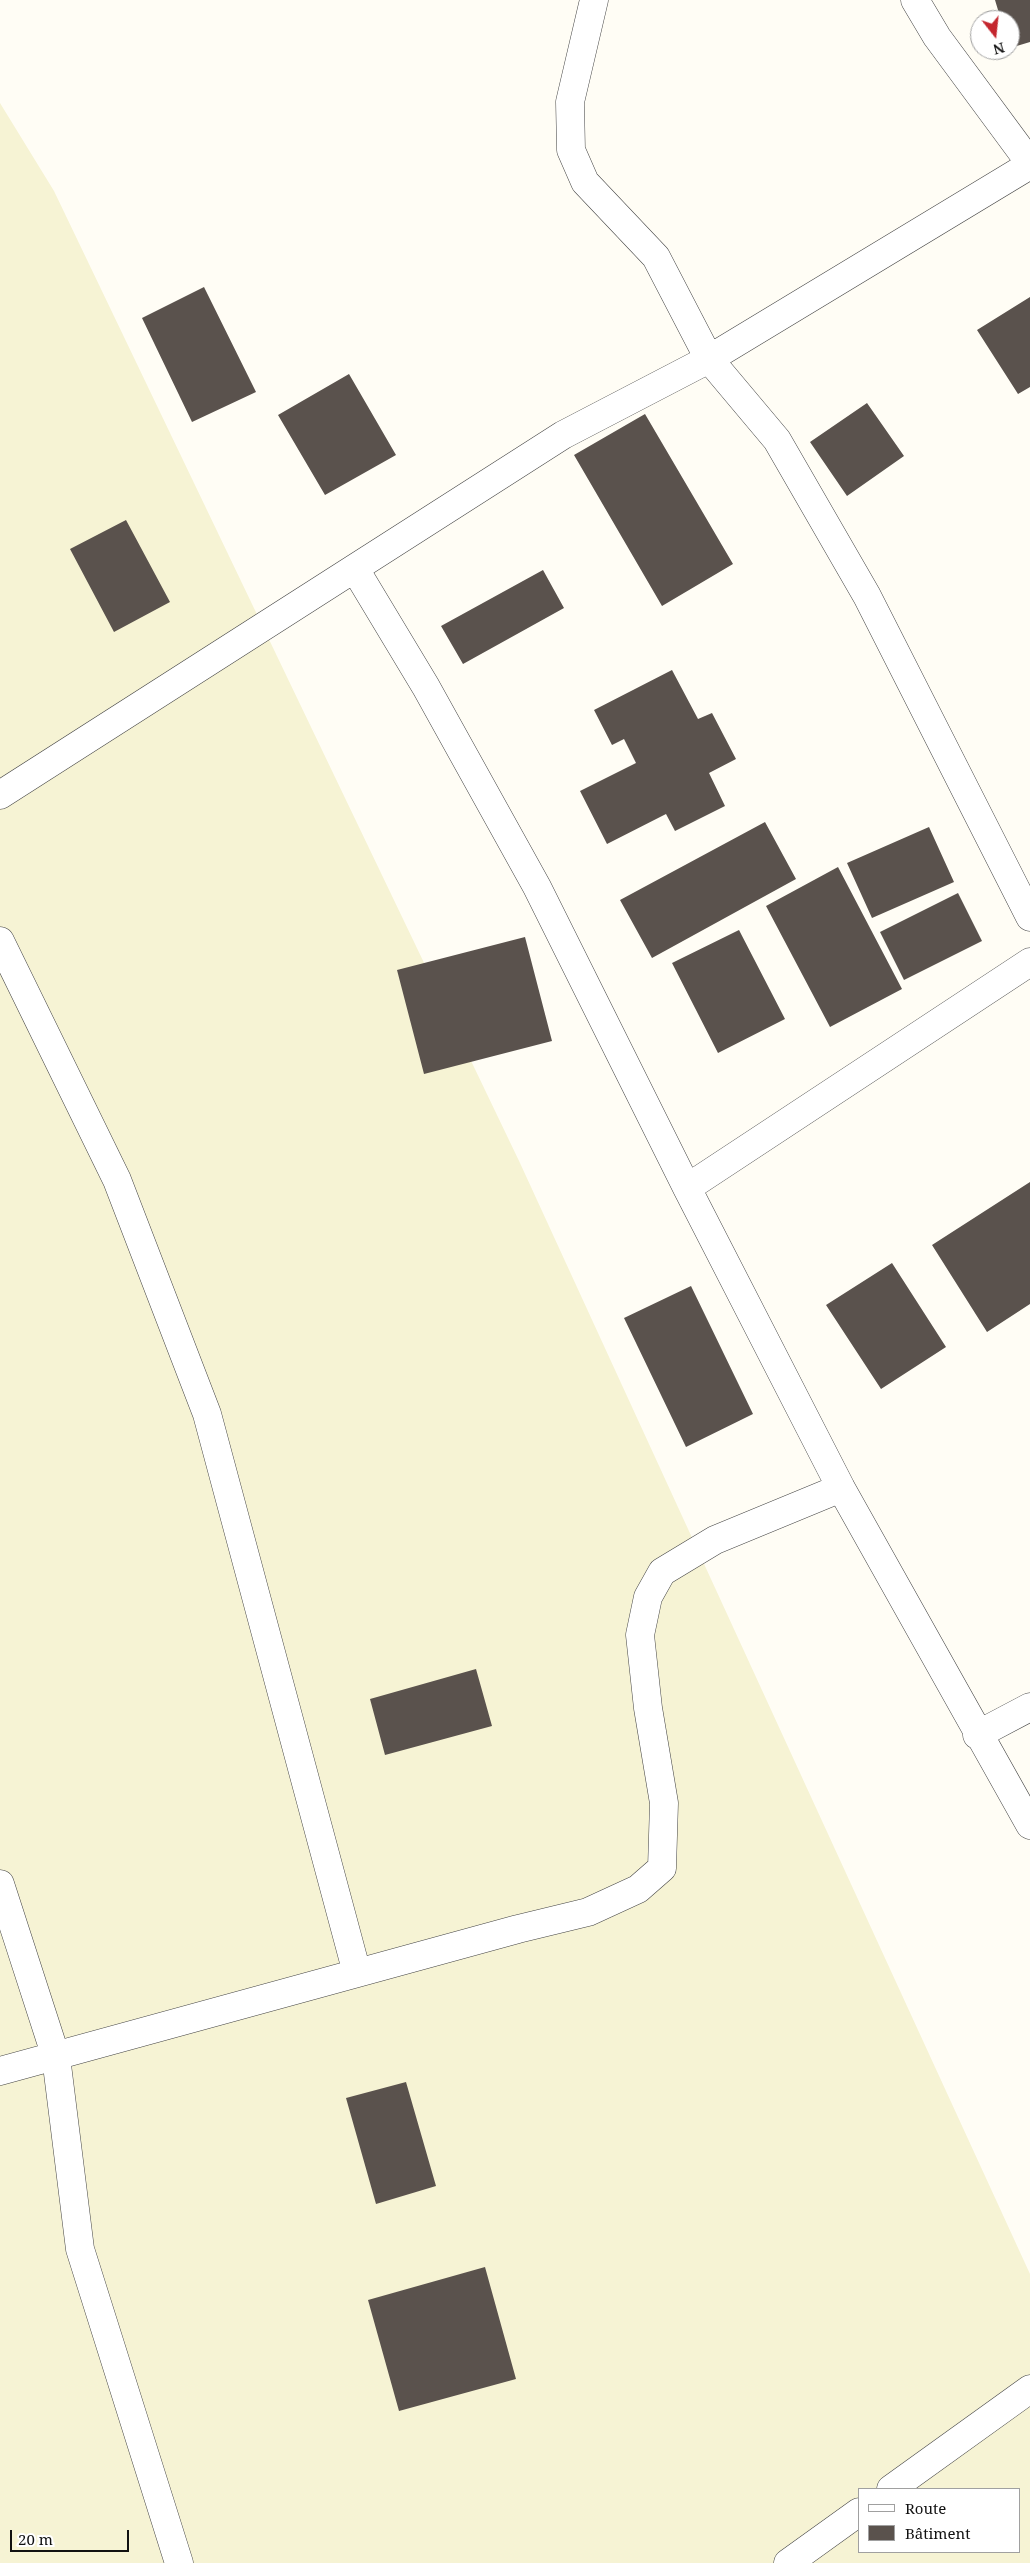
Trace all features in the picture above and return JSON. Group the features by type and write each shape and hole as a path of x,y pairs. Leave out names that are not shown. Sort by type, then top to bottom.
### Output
{"street":[{"path":"594,0 570,102 571,150 585,182 656,257 709,359 782,448 867,596 1030,917"},
{"path":"0,795 563,435 709,359 1030,164 937,36 915,0"},
{"path":"355,569 426,687 537,887 687,1188 841,1488 977,1735 1030,1825"},
{"path":"0,941 117,1180 207,1414 357,1973"},
{"path":"687,1188 1030,962"},
{"path":"0,2071 518,1929 588,1912 638,1889 662,1868 664,1803 648,1708 640,1635 648,1597 662,1572 715,1540 841,1488"},
{"path":"977,1735 1030,1707"},
{"path":"0,1884 56,2057 80,2249 179,2563"},
{"path":"892,2488 1030,2389"},
{"path":"788,2563 858,2513"}],"shaded area":[{"path":"0,103 54,191 520,1163 1030,2274 1030,2563 0,2563"}],"building":[{"path":"995,0 1030,0 1030,42 1020,45 1020,10 998,10"},
{"path":"204,287 256,392 192,422 142,318"},
{"path":"1030,297 1030,387 1018,394 977,330"},
{"path":"349,374 396,455 325,495 278,415"},
{"path":"867,403 904,456 847,496 810,442"},
{"path":"645,414 733,564 662,606 574,455"},
{"path":"126,520 170,602 114,632 70,549"},
{"path":"543,570 564,608 463,664 441,626"},
{"path":"672,670 698,719 712,713 736,759 709,773 725,806 675,831 666,814 607,844 580,791 636,763 624,739 612,745 594,710"},
{"path":"765,822 796,879 652,958 620,900"},
{"path":"929,827 954,882 872,918 847,863"},
{"path":"838,867 902,989 830,1027 766,906"},
{"path":"958,893 982,941 904,980 880,932"},
{"path":"739,930 785,1019 718,1053 672,963"},
{"path":"525,937 552,1041 424,1074 397,970"},
{"path":"1030,1182 1030,1304 987,1332 932,1245"},
{"path":"892,1263 946,1347 881,1389 826,1305"},
{"path":"691,1286 753,1414 686,1447 624,1318"},
{"path":"476,1669 492,1726 385,1755 370,1699"},
{"path":"406,2082 436,2186 376,2204 346,2098"},
{"path":"485,2267 516,2379 399,2411 368,2300"}]}
